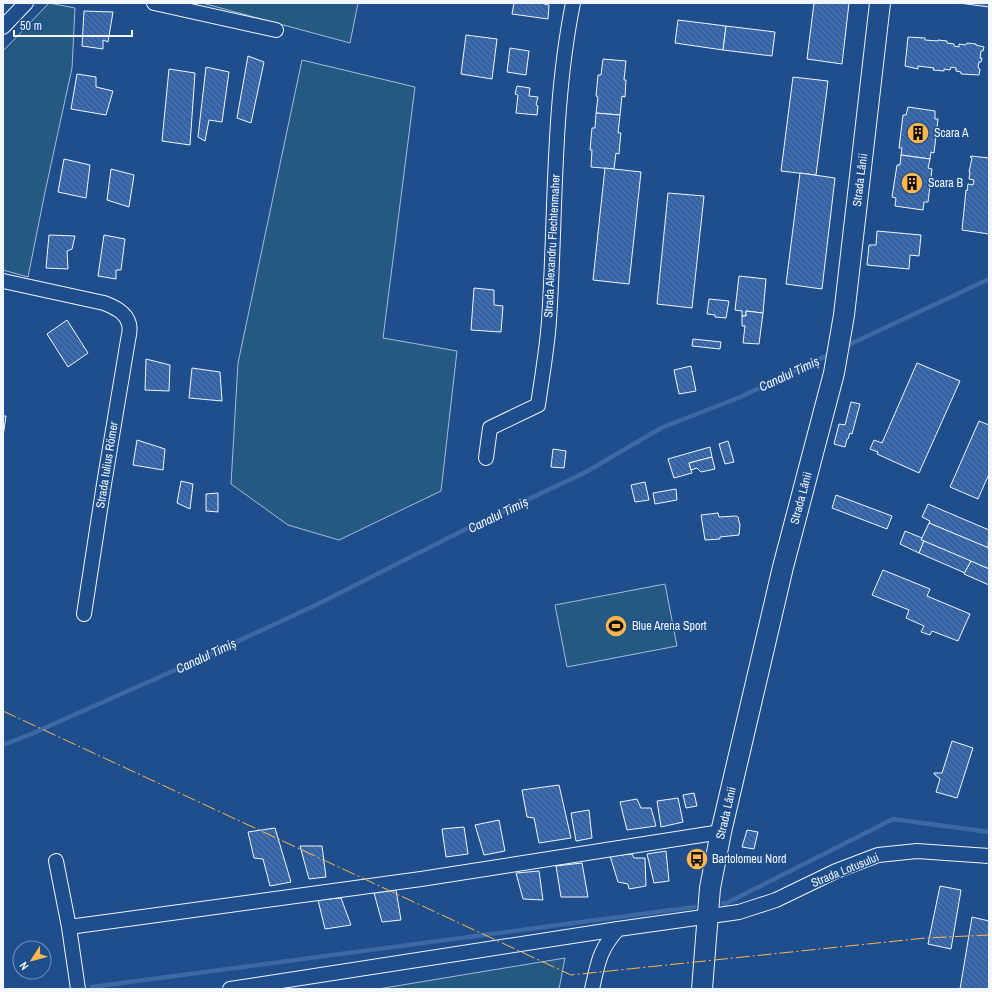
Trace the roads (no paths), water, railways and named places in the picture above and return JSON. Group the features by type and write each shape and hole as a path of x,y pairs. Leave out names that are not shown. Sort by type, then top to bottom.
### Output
{"main road":[{"name":"Strada Lânii","path":"702,989 711,881 721,832 785,560 834,373 844,315 880,3"}],"street":[{"path":"3,27 26,3"},
{"path":"154,3 276,30"},
{"name":"Strada Alexandru Flechtenmaher","path":"486,458 490,428 538,405 549,323 557,122 566,41 573,3"},
{"name":"Strada Iulius Römer","path":"3,281 104,303 116,308 125,316 129,324 128,340 84,614"},
{"path":"69,927 421,879 721,832"},
{"name":"Strada Lotusului","path":"230,989 739,912 776,900 836,871 878,855 917,851 989,856"},
{"path":"56,860 69,927 78,989"},
{"path":"592,989 602,951 609,939 618,930"}],"waterway":[{"name":"Canalul Timiș","path":"844,347 989,279"},
{"name":"Canalul Timiș","path":"3,745 182,667 316,605 464,530 586,472 661,428 743,396 832,353"},
{"path":"723,903 727,903 893,819 989,832"},
{"path":"92,987 694,907"}],"place":[{"name":"Scara A","path":"918,133"},
{"name":"Scara B","path":"912,183"},
{"name":"Blue Arena Sport","path":"616,626"},
{"name":"Bartolomeu Nord","path":"697,859"}]}
